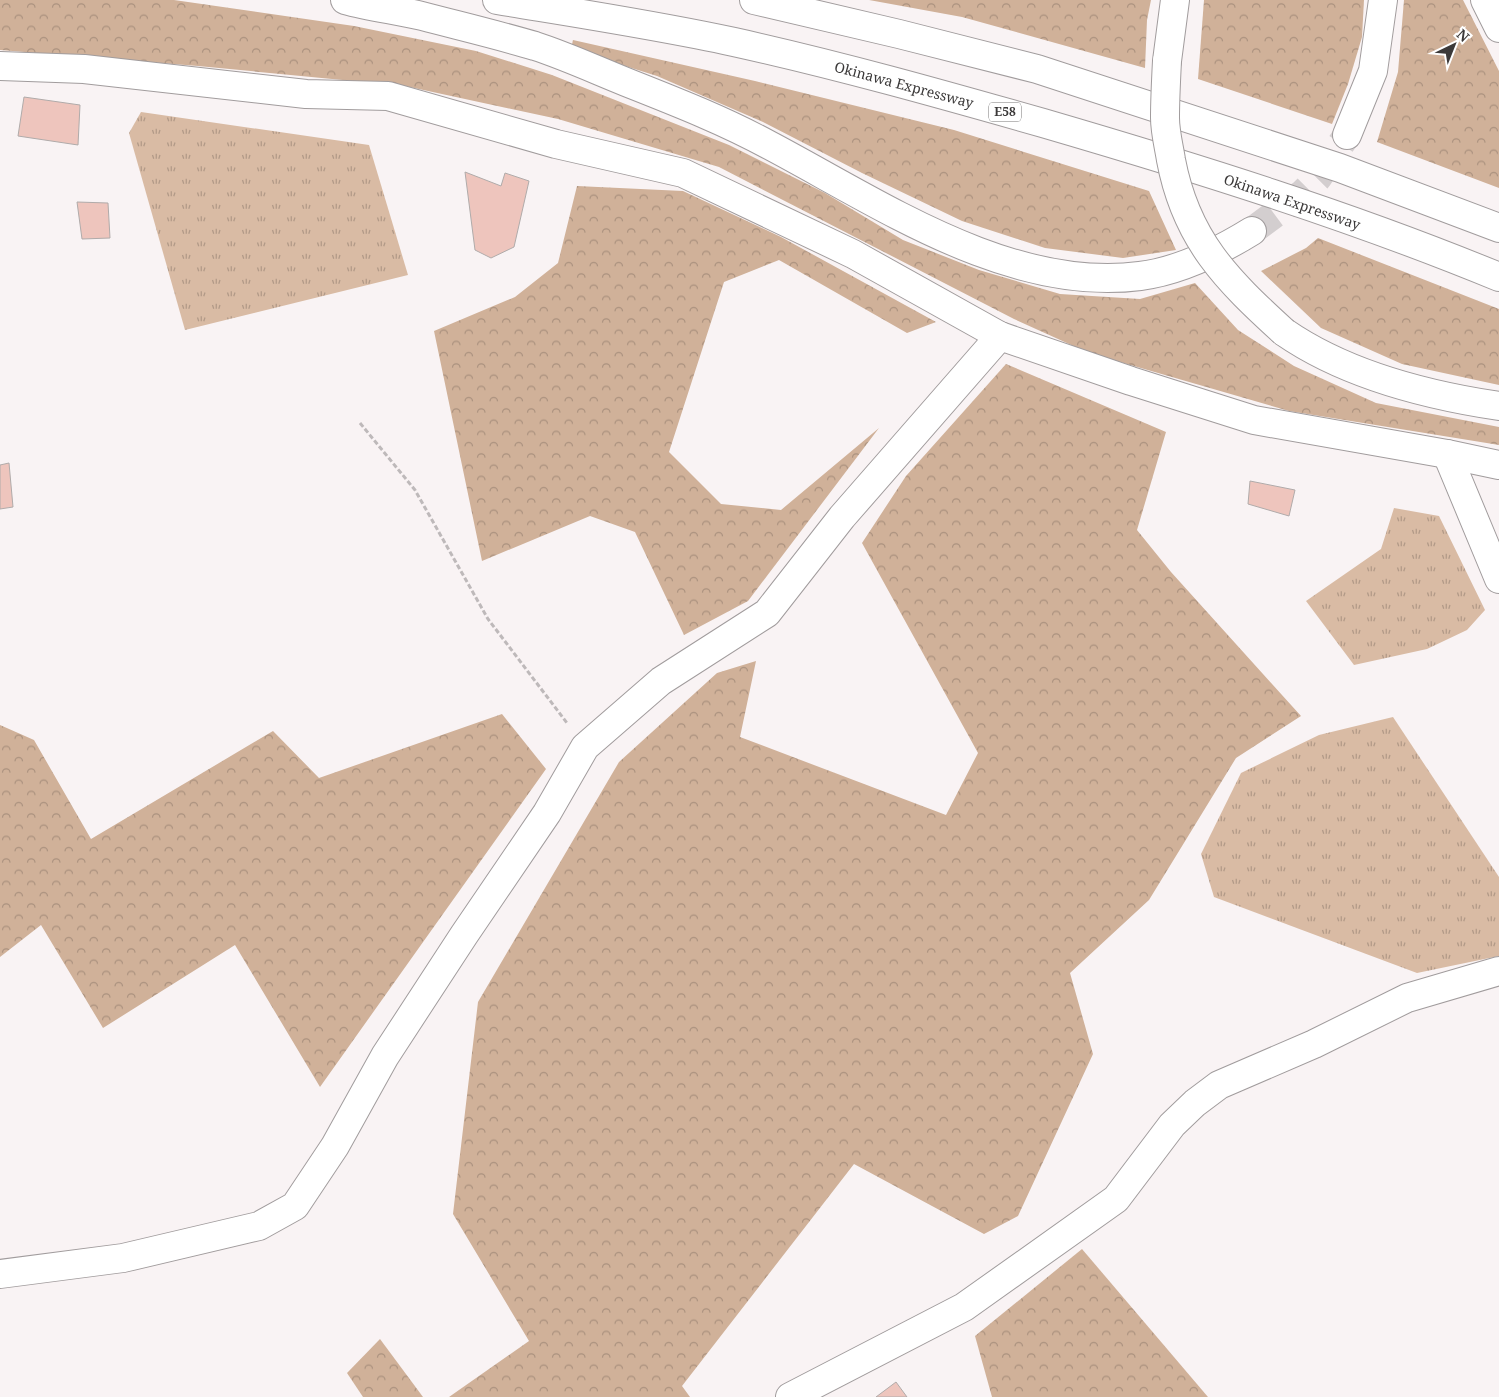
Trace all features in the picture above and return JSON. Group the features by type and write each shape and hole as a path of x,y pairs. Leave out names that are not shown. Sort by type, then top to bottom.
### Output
{"main road":[{"path":"346,0 419,16 537,47 721,121 767,144 883,208 944,237 1004,261 1043,271 1081,277 1112,279 1142,276 1202,258 1226,247 1252,231"},
{"name":"Okinawa Expressway","path":"497,0 733,41 840,67 987,107 1288,198 1499,277"},
{"path":"754,0 1037,69 1340,168 1499,228"},
{"path":"1176,0 1167,61 1165,120 1175,182 1184,208 1198,236 1215,262 1239,289 1284,332 1306,347 1346,366 1416,389 1469,402 1499,406"},
{"path":"1347,135 1373,71 1383,0"},
{"path":"1485,0 1499,28"},
{"path":"0,66 84,69 306,94 388,96 556,144 683,173 853,254 1000,336 1131,381 1254,420 1499,465"},
{"path":"0,1274 123,1258 259,1226 295,1206 335,1146 386,1056 464,935 547,813 585,747 661,681 767,613 842,518 1000,336"},
{"path":"1447,454 1499,579"},
{"path":"790,1397 964,1307 1116,1198 1172,1125 1195,1103 1219,1085 1314,1044 1406,998 1499,971"}],"path":[{"path":"360,422 415,490 488,619 585,747"}],"green space":[{"path":"0,0 174,0 354,26 476,51 552,75 729,145 825,193 903,240 979,270 1060,294 1140,299 1195,283 1238,330 1294,366 1376,403 1499,427 1499,445 1289,411 1089,353 1014,319 719,167 558,119 405,86 198,66 0,50"},
{"path":"869,0 1151,0 1147,20 1145,68 962,17"},
{"path":"1204,0 1364,0 1362,37 1348,84 1332,124 1198,79"},
{"path":"1404,0 1463,0 1499,71 1499,188 1377,142 1398,72"},
{"path":"573,40 755,81 954,130 1149,191 1176,250 1123,258 1045,248 962,221 862,173 763,122 657,76 571,49"},
{"path":"141,112 369,145 408,275 185,330 129,133"},
{"path":"577,186 683,191 781,237 936,322 907,333 779,260 724,282 669,452 721,504 781,510 879,428 748,601 684,635 635,532 590,516 482,561 434,331 515,297 558,263"},
{"path":"1318,238 1499,309 1499,385 1402,364 1321,328 1261,271 1306,248"},
{"path":"1006,364 1166,432 1137,530 1171,572 1301,716 1236,758 1149,900 1070,973 1093,1054 1018,1216 984,1234 854,1164 682,1386 690,1397 449,1397 529,1341 453,1214 478,1002 619,762 717,673 756,661 740,737 946,815 978,753 862,543 906,476"},
{"path":"1394,508 1439,516 1485,610 1467,630 1427,649 1354,665 1306,601 1381,549"},
{"path":"502,714 546,769 320,1087 235,945 103,1028 41,925 0,957 0,725 34,740 91,839 273,731 319,778"},
{"path":"1393,717 1499,877 1499,956 1417,973 1214,897 1201,854 1241,773 1319,735"},
{"path":"1082,1249 1208,1397 992,1397 975,1336"},
{"path":"380,1339 423,1397 363,1397 347,1373"}],"building":[{"path":"24,97 80,105 78,145 18,136"},
{"path":"465,172 501,186 505,173 529,181 514,247 491,258 475,250"},
{"path":"77,202 108,203 110,238 82,239"},
{"path":"9,463 13,507 0,509 0,465"},
{"path":"1250,481 1295,490 1289,516 1248,504"},
{"path":"896,1382 907,1397 876,1397"}],"tunnel":[{"path":"1252,231 1303,193 1318,178 1347,135"}]}
